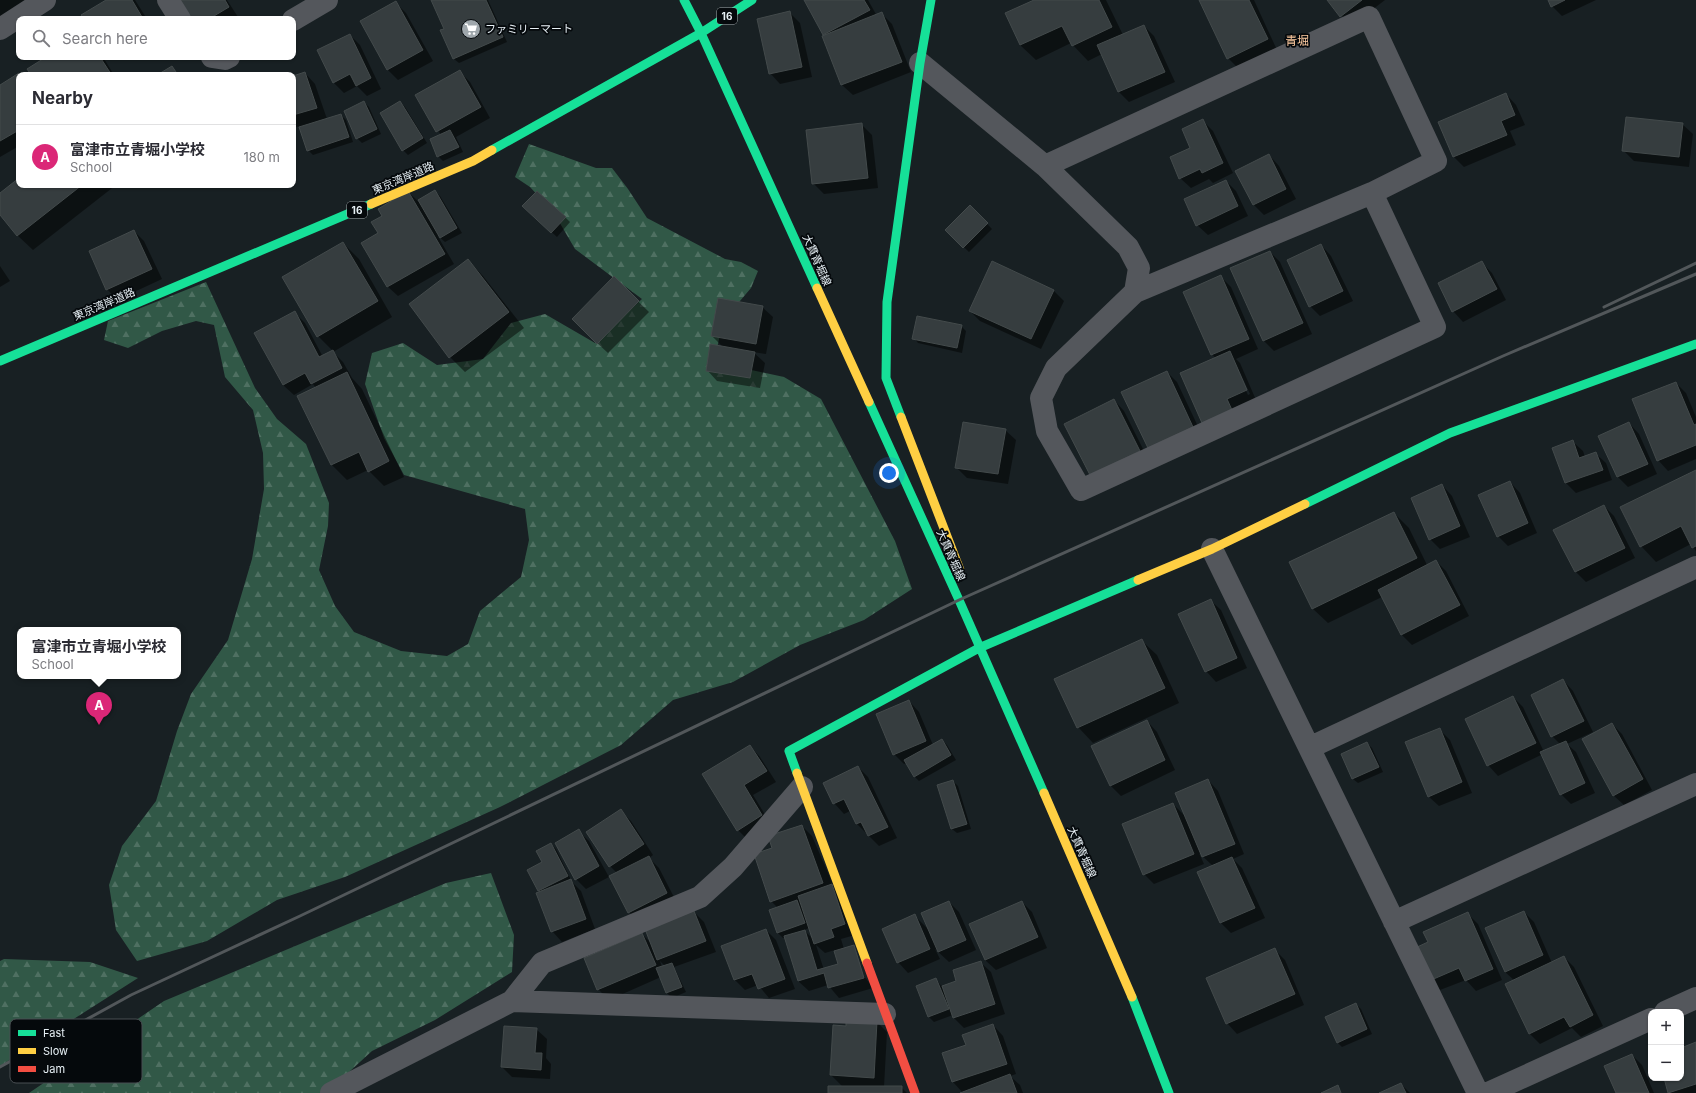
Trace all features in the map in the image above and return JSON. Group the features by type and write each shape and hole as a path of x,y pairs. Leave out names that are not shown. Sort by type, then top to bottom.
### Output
{"main road":[{"name":"大貫青堀線","path":"684,0 701,33 959,600 1126,980 1169,1093"},
{"name":"東京湾岸道路","path":"0,361 473,161 701,33 752,0"},
{"path":"931,0 920,63 887,302 886,378 962,581 959,600"},
{"path":"915,1093 789,751 979,648 1212,549 1450,433 1696,344"}],"street":[{"path":"20,16 45,0"},
{"path":"168,0 178,16"},
{"path":"296,18 327,0"},
{"path":"1045,166 1369,17 1436,161 1372,193 1135,292 1056,368 1041,398 1047,432 1081,490 1435,327 1372,193"},
{"path":"0,29 16,19"},
{"path":"920,63 1045,166 1128,247 1139,268 1135,292"},
{"path":"1212,549 1311,748 1478,1093"},
{"path":"1311,748 1696,567"},
{"path":"1394,922 1696,784"},
{"path":"331,1093 512,1001 542,963 700,897 733,867 802,787"},
{"path":"1672,1009 1696,998"},
{"path":"512,1001 886,1014"},
{"path":"1488,1093 1648,1020"}],"green space":[{"path":"529,144 596,168 612,168 647,218 725,259 741,262 758,271 751,288 723,321 716,353 733,366 784,377 821,399 895,541 912,589 864,620 800,645 733,682 673,700 621,745 500,807 345,877 277,900 207,941 137,961 116,930 109,885 122,846 156,801 177,731 191,694 228,640 252,559 264,489 263,453 253,410 225,377 214,325 196,321 162,331 128,348 104,340 108,321 206,282 255,388 277,419 306,444 329,503 328,526 319,570 335,606 354,632 401,651 447,656 468,644 480,611 521,577 529,540 525,509 404,475 384,438 365,384 372,353 403,343 437,365 483,359 511,323 545,314 595,343 642,299 575,249 554,213 530,187 515,177"},
{"path":"491,873 514,935 512,972 435,1020 372,1051 326,1093 29,1093 44,1083 142,1083 142,1019 138,1019 164,1001 446,883"},
{"path":"4,959 90,962 138,978 74,1019 10,1019 10,1060 0,1066 0,961"}],"building":[{"path":"106,0 132,0 141,16 82,16 81,15"},
{"path":"178,0 225,0 229,7 214,16 188,16"},
{"name":"ファミリーマート","path":"431,0 486,0 503,37 453,59 440,30 444,29"},
{"path":"804,0 864,0 870,10 823,35"},
{"path":"1034,0 1099,0 1112,27 1072,46 1062,26 1020,45 1005,13"},
{"path":"1199,0 1249,0 1268,39 1227,59"},
{"path":"1327,0 1362,0 1340,17"},
{"path":"1548,0 1565,0 1551,7"},
{"path":"396,1 423,50 387,70 360,21"},
{"path":"790,11 802,67 769,74 757,19"},
{"path":"882,12 902,62 841,85 822,36"},
{"path":"1144,25 1165,72 1118,92 1097,45"},
{"path":"350,34 371,78 356,86 350,74 333,83 317,50"},
{"path":"41,60 102,60 110,72 29,72 27,69"},
{"path":"172,66 176,72 162,72"},
{"path":"460,70 481,107 436,132 415,95"},
{"path":"305,72 317,108 296,114 296,75"},
{"path":"16,75 16,132 0,141 0,85"},
{"path":"1506,93 1515,115 1501,121 1507,135 1453,157 1438,122"},
{"path":"364,101 377,129 356,139 344,111"},
{"path":"400,101 423,138 402,151 380,113"},
{"path":"341,114 349,137 307,151 299,127"},
{"path":"1626,117 1683,123 1679,157 1622,151"},
{"path":"1203,119 1223,163 1202,173 1200,169 1179,179 1170,157 1190,148 1182,129"},
{"path":"862,123 868,178 812,184 806,130"},
{"path":"450,130 459,147 437,157 430,139"},
{"path":"1269,154 1286,189 1253,205 1235,171"},
{"path":"16,180 16,188 78,188 17,236 0,215 0,193"},
{"path":"1226,180 1238,206 1196,226 1184,199"},
{"path":"435,190 457,228 440,238 418,200"},
{"path":"408,191 445,254 387,287 361,243 378,233 371,222 382,216 378,209"},
{"path":"537,191 566,217 551,233 522,206"},
{"path":"970,205 988,223 963,248 945,230"},
{"path":"134,230 152,269 106,290 89,251"},
{"path":"343,242 378,301 317,337 282,277"},
{"path":"1321,244 1343,291 1309,307 1287,260"},
{"path":"1270,251 1303,323 1263,341 1230,268"},
{"path":"468,259 509,312 449,358 409,304"},
{"path":"992,261 1054,290 1031,339 969,311"},
{"path":"1482,261 1497,289 1452,312 1438,283"},
{"path":"1221,275 1249,339 1211,355 1183,292"},
{"path":"614,276 639,301 597,344 572,319"},
{"path":"718,298 763,306 756,344 711,336"},
{"path":"295,311 319,357 333,350 342,368 311,384 305,373 283,385 254,333"},
{"path":"917,316 962,325 957,348 912,339"},
{"path":"710,344 755,352 750,378 706,371"},
{"path":"1230,351 1247,390 1227,399 1232,410 1202,423 1180,373"},
{"path":"1167,371 1193,427 1148,448 1121,392"},
{"path":"347,372 389,461 368,472 359,452 331,465 297,396"},
{"path":"1676,382 1694,425 1696,424 1696,445 1657,461 1632,399"},
{"path":"1114,399 1140,451 1090,475 1064,424"},
{"path":"963,422 1006,429 998,474 955,468"},
{"path":"1629,422 1648,464 1617,477 1598,436"},
{"path":"1573,440 1579,458 1596,452 1603,470 1565,483 1552,448"},
{"path":"1696,470 1696,546 1692,548 1681,526 1640,547 1620,507"},
{"path":"1510,481 1528,523 1497,537 1478,495"},
{"path":"1442,484 1460,526 1429,540 1411,498"},
{"path":"1604,505 1625,548 1575,572 1553,530"},
{"path":"1394,512 1417,558 1312,609 1289,562"},
{"path":"1436,560 1460,605 1401,635 1378,590"},
{"path":"1211,599 1237,658 1205,672 1178,614"},
{"path":"1142,639 1165,688 1077,728 1054,679"},
{"path":"1563,679 1584,721 1551,737 1531,695"},
{"path":"1513,696 1536,743 1487,766 1465,719"},
{"path":"909,700 926,741 893,755 876,714"},
{"path":"1147,720 1165,760 1110,786 1091,746"},
{"path":"1612,723 1643,779 1613,796 1582,739"},
{"path":"1440,728 1462,782 1428,797 1405,742"},
{"path":"942,739 951,755 914,777 904,760"},
{"path":"1566,741 1585,783 1560,795 1540,752"},
{"path":"1367,742 1379,767 1352,779 1341,754"},
{"path":"750,745 767,771 744,785 762,815 737,831 702,774"},
{"path":"858,766 888,827 868,836 861,822 856,824 844,799 833,804 823,783"},
{"path":"1208,779 1235,844 1202,857 1175,793"},
{"path":"953,780 967,824 951,829 937,785"},
{"path":"1173,803 1194,854 1143,875 1122,824"},
{"path":"621,809 644,844 609,867 586,832"},
{"path":"802,825 823,883 770,902 754,854 772,848 768,836"},
{"path":"579,829 599,866 575,880 555,843"},
{"path":"551,843 568,876 538,891 527,870 542,862 536,851"},
{"path":"649,856 667,893 628,913 609,876"},
{"path":"1232,857 1255,908 1220,923 1197,872"},
{"path":"571,879 586,919 551,932 536,893"},
{"path":"832,884 845,924 831,929 834,937 814,944 798,896"},
{"path":"797,900 805,923 777,933 769,910"},
{"path":"949,901 966,940 938,952 921,913"},
{"path":"1022,901 1038,937 985,960 969,924"},
{"path":"694,911 706,941 657,960 645,929"},
{"path":"1524,911 1543,955 1505,972 1485,928"},
{"path":"1468,912 1493,969 1465,981 1459,968 1429,981 1415,948 1428,942 1423,932"},
{"path":"915,914 930,949 897,963 882,929"},
{"path":"766,929 785,979 758,989 752,974 734,980 721,946"},
{"path":"805,930 817,970 838,964 834,951 854,945 864,978 828,988 824,973 798,981 784,936"},
{"path":"642,933 656,965 597,990 584,958"},
{"path":"1275,948 1295,994 1226,1024 1206,978"},
{"path":"1564,956 1593,1015 1570,1027 1564,1017 1529,1034 1505,984"},
{"path":"981,961 995,1004 953,1018 942,986 956,981 953,970"},
{"path":"672,963 682,987 666,993 656,968"},
{"path":"936,978 949,1009 928,1017 916,986"},
{"path":"1356,1003 1367,1029 1337,1043 1325,1017"},
{"path":"846,1019 877,1021 874,1078 830,1075 833,1025 846,1026"},
{"path":"993,1024 1007,1064 952,1082 942,1053 966,1045 962,1035"},
{"path":"504,1026 537,1028 535,1053 542,1053 541,1070 501,1067"},
{"path":"1696,1042 1696,1084 1668,1093 1665,1081 1684,1081 1684,1047"},
{"path":"1632,1054 1649,1093 1616,1093 1604,1066"},
{"path":"1010,1074 1017,1093 960,1093"},
{"path":"1401,1083 1406,1093 1379,1093"},
{"path":"1338,1085 1341,1093 1321,1093"},
{"path":"828,1086 902,1086 902,1093 828,1093"}],"railway":[{"path":"1604,307 1696,263"},
{"path":"87,1019 131,995 300,916 959,600 1503,356 1696,274"},
{"path":"0,1067 10,1062"}],"traffic: fast":[{"path":"684,0 701,33 817,288"},
{"path":"492,150 701,33 752,0"},
{"path":"901,417 886,378 887,302 920,63 931,0"},
{"path":"0,361 371,204"},
{"path":"1305,504 1450,433 1696,344"},
{"path":"869,402 959,600 1044,793"},
{"path":"797,773 789,751 979,648 1138,580"},
{"path":"1132,997 1169,1093"}],"traffic: slow":[{"path":"371,204 473,161 492,150"},
{"path":"817,288 869,402"},
{"path":"901,417 960,570"},
{"path":"1138,580 1212,549 1305,504"},
{"path":"797,773 867,963"},
{"path":"1044,793 1132,997"}],"traffic: jam":[{"path":"867,963 915,1093"}],"place":[{"name":"ファミリーマート","path":"471,29"},
{"name":"富津市立青堀小学校","path":"99,725"}],"district":[{"name":"青堀","path":"1297,41"}]}
